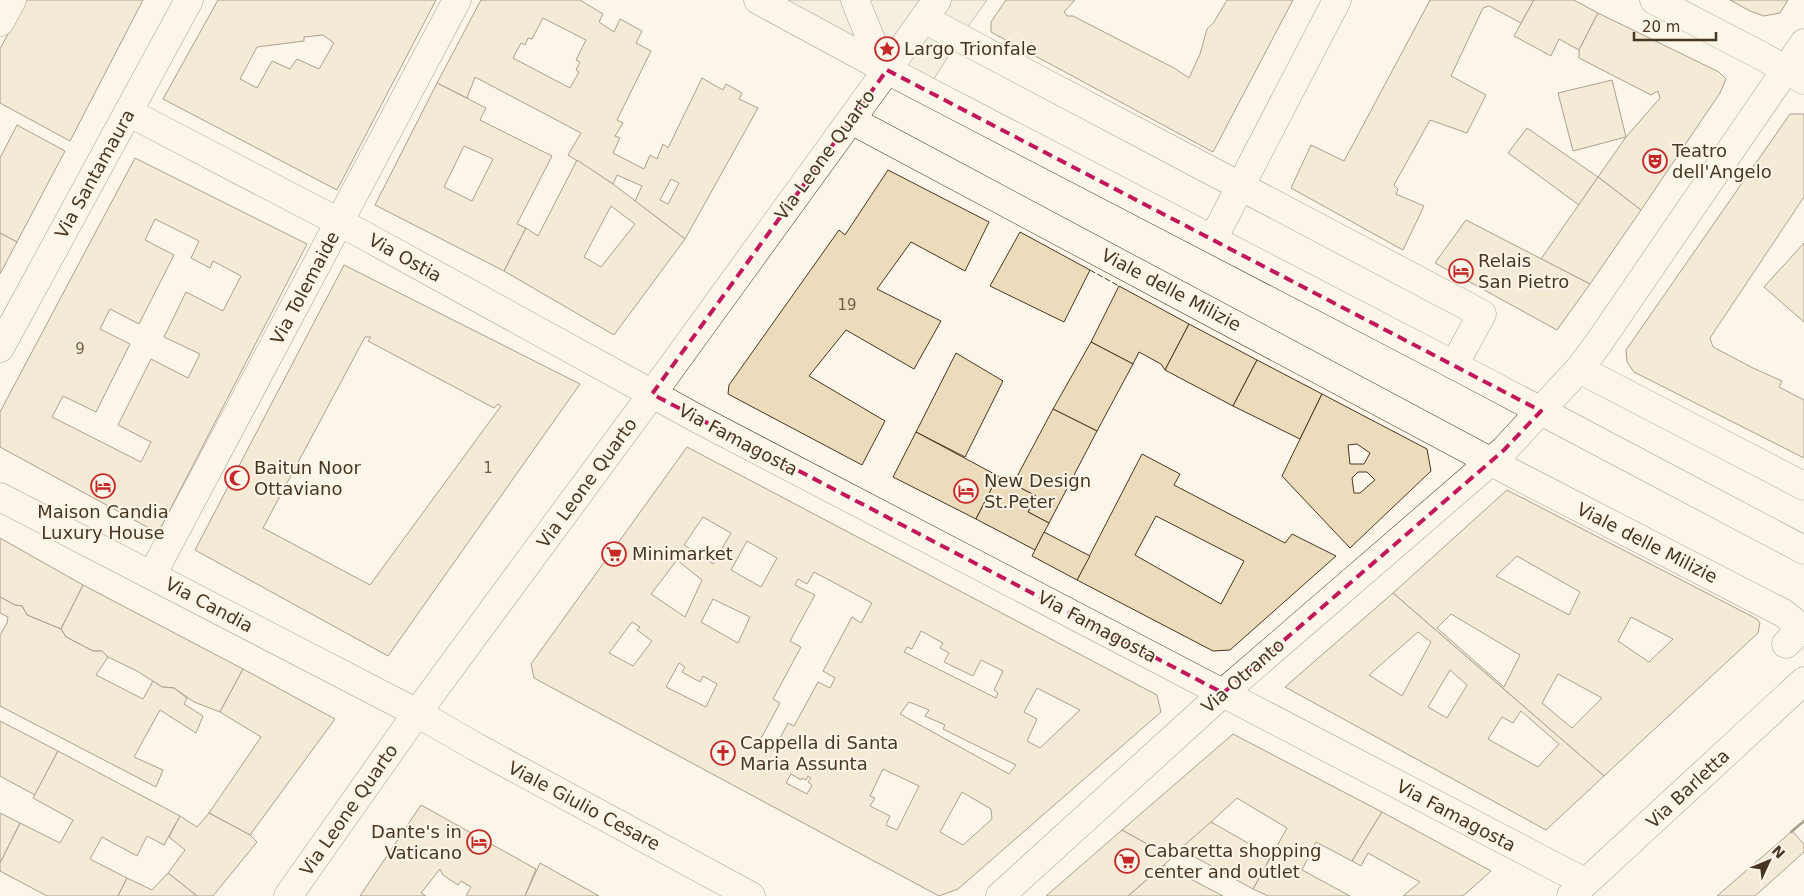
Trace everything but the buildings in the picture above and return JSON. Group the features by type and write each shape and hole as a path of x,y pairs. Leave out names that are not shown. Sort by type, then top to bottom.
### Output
{"street":[{"path":"0,22 12,0"},
{"name":"Via Santamaura","path":"0,348 189,0"},
{"name":"Via Tolemaide","path":"152,575 457,0"},
{"path":"758,0 887,70 1454,365 1804,550"},
{"path":"855,0 871,40 887,70"},
{"path":"1213,239 1337,0"},
{"path":"1654,0 1795,75"},
{"path":"887,70 930,10 1240,186 1482,314 1454,365"},
{"path":"1490,461 1504,450 1579,369 1795,75 1804,43"},
{"name":"Via Leone Quarto","path":"288,896 417,713 887,70"},
{"name":"Via Ostia","path":"128,112 339,223 652,394"},
{"name":"Viale delle Milizie","path":"850,120 1490,461 1782,613 1794,636"},
{"path":"1579,369 1804,486"},
{"name":"Via Famagosta","path":"652,394 1542,861"},
{"name":"Via Otranto","path":"1000,896 1224,693 1490,461"},
{"name":"Via Candia","path":"0,497 417,713"},
{"name":"Via Barletta","path":"1542,861 1573,887 1804,681"},
{"name":"Viale Giulio Cesare","path":"417,713 476,748 751,896"}],"highlighted area":[{"path":"887,70 1541,411 1504,450 1223,693 652,394"}],"shaded area":[{"name":"Largo Trionfale","path":"757,0 987,0 959,39 927,90"}],"fence":[{"path":"1090,270 1119,286"}],"wall":[{"path":"1791,832 1804,821"}],"place":[{"name":"Largo Trionfale","path":"887,49"},
{"name":"Teatro dell'Angelo","path":"1655,161"},
{"name":"Relais San Pietro","path":"1461,271"},
{"name":"Baitun Noor Ottaviano","path":"237,478"},
{"name":"Maison Candia Luxury House","path":"103,486"},
{"name":"New Design St.Peter","path":"966,491"},
{"name":"Minimarket","path":"614,554"},
{"name":"Cappella di Santa Maria Assunta","path":"723,753"},
{"name":"Dante's in Vaticano","path":"479,842"},
{"name":"Cabaretta shopping center and outlet","path":"1127,861"}]}
